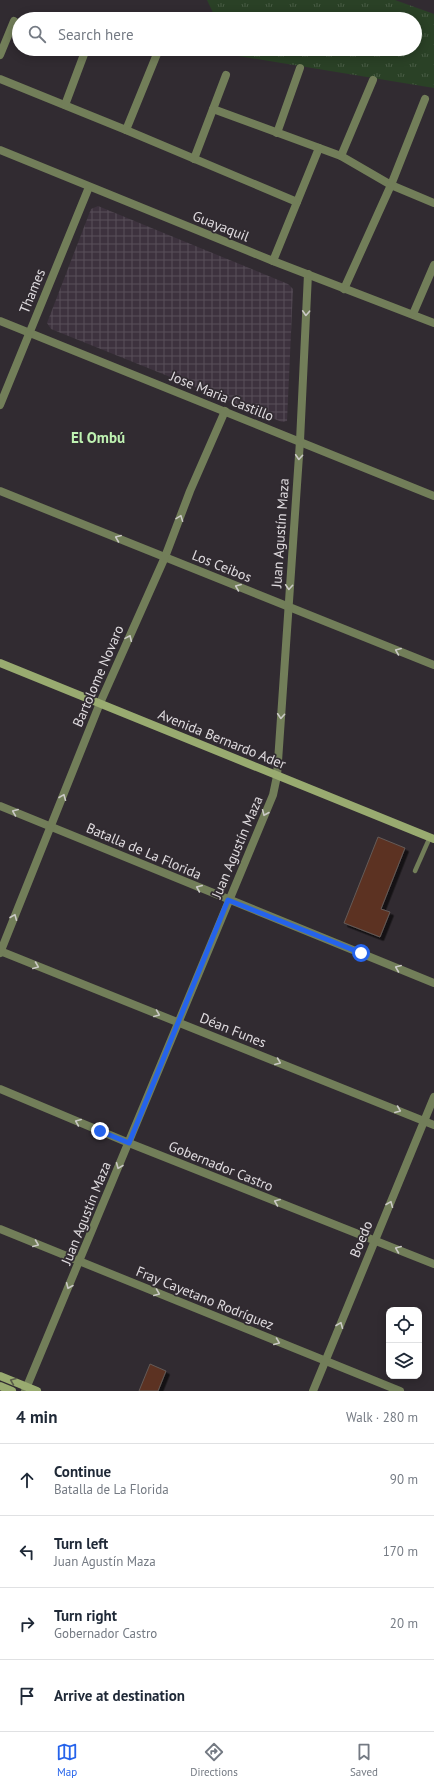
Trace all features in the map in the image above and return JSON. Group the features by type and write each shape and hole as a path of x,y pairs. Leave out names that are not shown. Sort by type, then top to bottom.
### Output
{"main road":[{"name":"Avenida Bernardo Ader","path":"0,664 432,838"},
{"path":"0,1376 26,1389 37,1391"},
{"path":"0,1386 12,1391"}],"street":[{"path":"0,55 12,26"},
{"path":"65,105 83,56"},
{"path":"126,130 156,56"},
{"path":"278,133 300,68"},
{"path":"194,158 226,75"},
{"path":"0,79 194,158 297,202"},
{"path":"341,156 373,80"},
{"path":"344,289 391,185 425,99"},
{"path":"213,109 341,156 391,185 434,203"},
{"path":"273,261 319,148"},
{"name":"Guayaquil","path":"0,150 273,261 434,323"},
{"name":"Thames","path":"0,405 89,187"},
{"path":"413,314 434,265"},
{"name":"Juan Agustín Maza","path":"26,1389 129,1143 228,900 273,795 277,776 300,441 308,274"},
{"name":"Jose Maria Castillo","path":"0,321 434,496"},
{"name":"Bartolome Novaro","path":"0,952 100,703 165,557 190,491 225,411"},
{"name":"Los Ceibos","path":"0,491 434,665"},
{"name":"Batalla de La Florida","path":"0,806 434,983"},
{"name":"Déan Funes","path":"0,952 434,1125"},
{"name":"Gobernador Castro","path":"0,1089 129,1143 434,1264"},
{"name":"Boedo","path":"313,1391 434,1097"},
{"name":"Fray Cayetano Rodríguez","path":"0,1229 400,1391"}],"lane":[{"path":"415,871 432,838"}],"shaded area":[{"path":"98,206 288,284 293,289 287,421 282,422 51,329 47,323 91,209"}],"green space":[{"path":"207,0 395,0 434,14 434,88 238,56 422,56 422,12 213,12"}],"building":[{"path":"378,837 405,848 381,909 390,912 380,937 344,923"},
{"path":"150,1364 166,1371 158,1391 139,1391"}],"district":[{"name":"El Ombú","path":"98,438"}],"route":[{"path":"100,1131 129,1143 228,900 361,953"}]}
